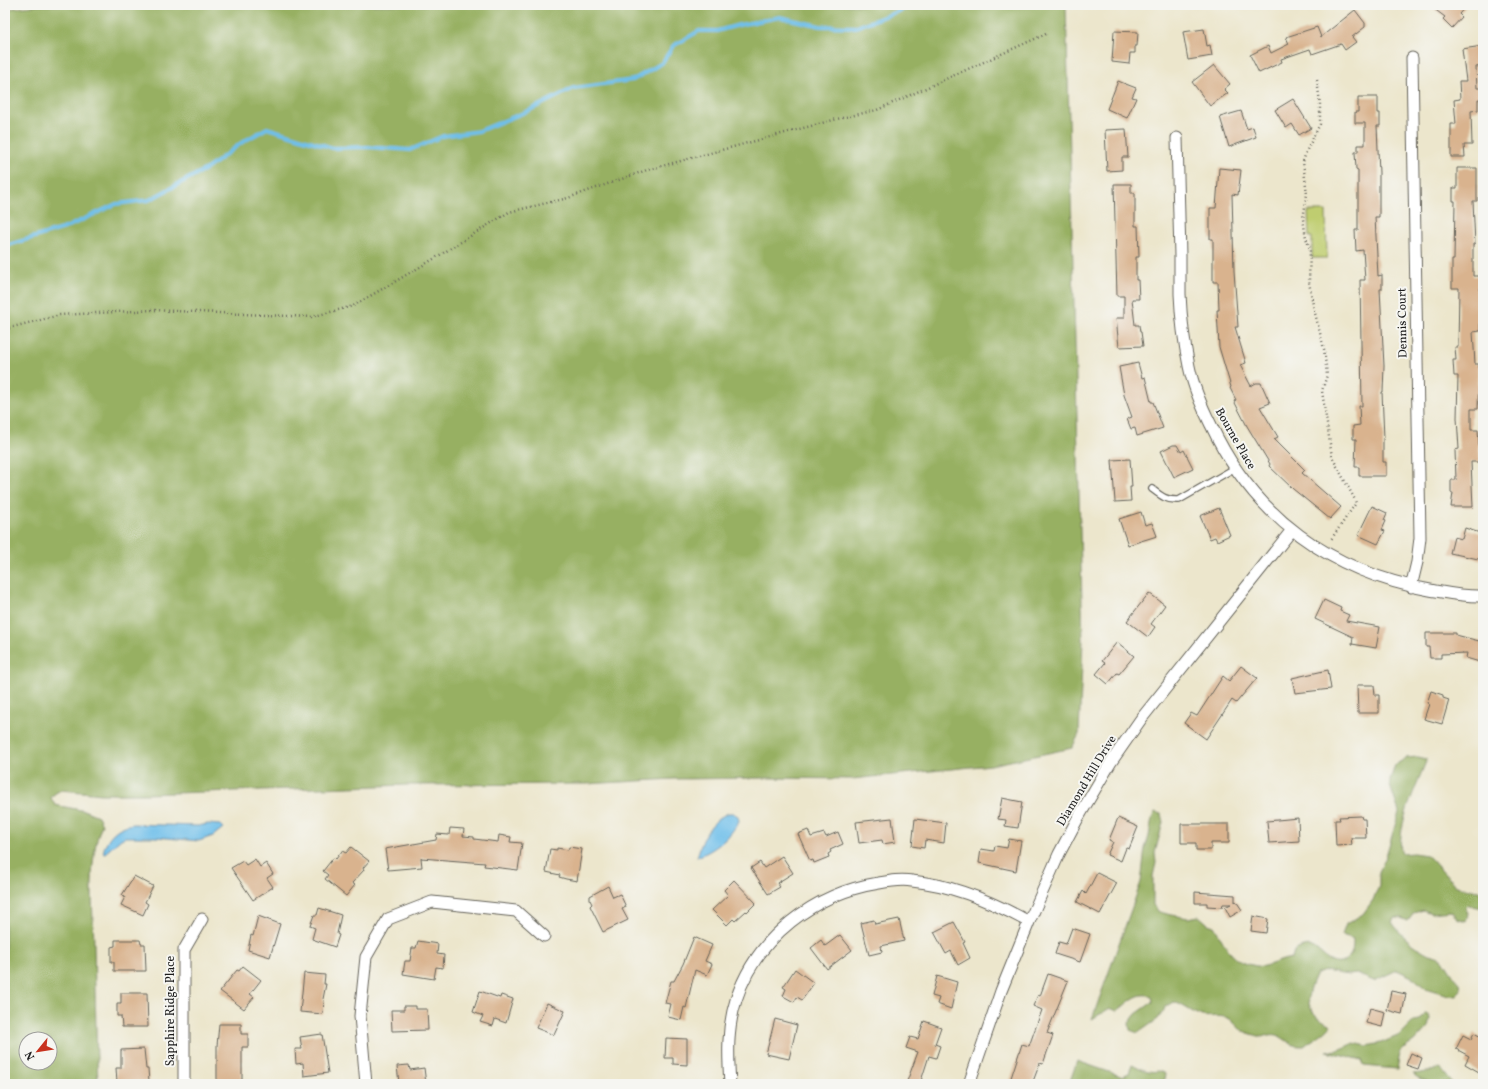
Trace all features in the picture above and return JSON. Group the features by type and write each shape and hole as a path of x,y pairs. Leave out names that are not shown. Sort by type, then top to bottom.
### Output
{"street":[{"name":"Dennis Court","path":"1411,587 1417,562 1420,538 1412,58"},
{"name":"Bourne Place","path":"1177,138 1180,294 1183,331 1189,367 1203,410 1217,439 1235,468 1270,510 1292,530 1323,552 1350,566 1374,576 1411,587 1444,593 1483,596"},
{"name":"Diamond Hill Drive","path":"969,1084 1001,991 1029,922 1059,854 1078,818 1111,762 1141,719 1292,530"},
{"path":"730,1084 728,1048 731,1022 736,1000 743,983 756,959 770,941 787,924 806,910 826,899 845,891 868,885 892,881 912,880 950,888 980,898 1010,911 1029,922"},
{"path":"366,1084 360,1016 366,957 388,919 432,902 501,909 516,911 544,936"},
{"name":"Sapphire Ridge Place","path":"184,1084 184,950 202,919"}],"lane":[{"path":"1152,489 1172,501 1179,500 1235,468"}],"path":[{"path":"5,329 60,314 153,310 311,318 353,306 432,260 509,212 568,198 647,170 837,119 877,110 1048,33"},
{"path":"1317,80 1320,103 1320,124 1306,152 1303,162 1307,194 1303,219 1306,238 1310,249 1309,282 1324,349 1327,374 1322,391 1332,457 1356,503 1323,552"}],"green space":[{"path":"41,5 1066,5 1083,640 1079,734 1072,748 991,765 852,779 673,779 587,784 407,785 146,794 102,794 61,790 54,794 51,798 55,805 86,811 98,816 102,824 94,853 92,883 98,1084 5,1084 5,9"},
{"path":"1308,211 1326,211 1327,258 1312,258 1312,237 1309,237"},
{"path":"1418,757 1427,759 1413,792 1405,817 1402,829 1401,852 1403,854 1413,853 1427,855 1455,885 1483,892 1483,908 1467,905 1466,908 1468,914 1466,921 1457,918 1451,911 1431,913 1423,910 1414,913 1408,921 1401,918 1394,918 1392,922 1399,932 1418,948 1429,954 1440,957 1444,961 1460,983 1461,991 1456,996 1425,988 1414,978 1397,970 1374,981 1357,974 1348,975 1325,971 1316,974 1309,991 1308,998 1309,1004 1316,1015 1331,1025 1322,1034 1304,1046 1294,1045 1276,1035 1262,1037 1248,1033 1241,1030 1230,1019 1223,1017 1202,1016 1174,1002 1166,1007 1158,1019 1138,1033 1130,1030 1129,1023 1136,1014 1153,1002 1152,996 1146,995 1137,996 1117,1011 1110,1008 1092,1019 1141,882 1145,848 1152,818 1155,812 1161,814 1163,822 1155,853 1156,863 1153,876 1153,905 1159,912 1188,918 1199,916 1208,924 1214,926 1233,956 1245,963 1260,966 1268,965 1292,958 1294,951 1308,946 1316,949 1328,960 1337,963 1342,962 1349,957 1353,947 1353,939 1342,935 1346,924 1363,914 1373,900 1379,885 1379,872 1385,859 1399,812 1390,786 1390,780 1395,765 1406,758"},
{"path":"1426,1013 1430,1018 1428,1027 1414,1042 1400,1053 1397,1069 1364,1066 1362,1060 1327,1051 1338,1050 1354,1043 1367,1046 1381,1043 1400,1035 1413,1022 1420,1021"},
{"path":"1077,1061 1121,1076 1129,1073 1132,1064 1145,1070 1159,1071 1165,1074 1164,1081 1166,1084 1069,1084"},
{"path":"1441,1069 1452,1083 1455,1084 1427,1081 1413,1074 1420,1073"}],"water":[{"path":"728,813 733,813 738,816 739,821 731,833 716,847 697,857 702,843 711,826"},
{"path":"133,824 198,826 208,824 220,825 223,828 213,836 199,841 156,837 125,837 103,853 104,847 113,833 122,827"}],"building":[{"path":"1429,5 1467,5 1459,14 1462,17 1452,28 1443,19 1445,17"},
{"path":"1355,10 1365,23 1365,27 1352,37 1356,42 1345,50 1341,44 1312,54 1310,49 1281,59 1282,62 1259,73 1250,55 1268,46 1271,53 1289,44 1286,37 1317,27 1321,37"},
{"path":"1204,29 1207,46 1210,45 1212,56 1188,60 1183,32"},
{"path":"1114,31 1138,32 1137,46 1135,46 1135,53 1130,53 1129,64 1112,62"},
{"path":"1483,46 1483,66 1476,67 1477,88 1483,88 1483,100 1478,99 1478,110 1471,111 1472,145 1464,145 1465,157 1451,157 1451,124 1456,124 1454,100 1460,99 1459,81 1466,81 1462,49"},
{"path":"1214,65 1230,84 1224,89 1228,93 1210,106 1192,82"},
{"path":"1118,81 1136,88 1132,97 1136,98 1127,118 1107,109"},
{"path":"1358,97 1378,97 1378,113 1380,113 1380,126 1377,126 1379,217 1375,217 1378,276 1382,275 1382,289 1380,289 1384,366 1382,392 1384,438 1383,462 1386,462 1386,476 1359,476 1359,467 1355,467 1356,439 1353,439 1353,426 1360,425 1359,406 1362,406 1360,280 1365,280 1363,250 1356,251 1355,230 1358,230 1358,170 1356,169 1355,152 1358,152 1358,145 1365,145 1365,123 1355,123 1355,112 1358,112"},
{"path":"1293,99 1311,128 1299,135 1292,124 1286,128 1275,110"},
{"path":"1241,111 1247,129 1253,127 1256,137 1229,147 1220,117"},
{"path":"1126,129 1128,157 1122,157 1122,170 1107,171 1105,130"},
{"path":"1219,168 1241,170 1238,195 1232,194 1234,271 1238,327 1235,327 1246,363 1240,365 1251,386 1256,383 1261,383 1270,403 1260,407 1278,437 1274,439 1305,470 1302,473 1341,507 1330,519 1293,489 1269,466 1270,464 1234,401 1236,400 1230,388 1231,387 1219,347 1217,310 1219,310 1218,282 1213,282 1213,239 1210,239 1210,208 1216,208"},
{"path":"1457,168 1477,168 1477,201 1473,201 1475,244 1473,244 1473,276 1483,276 1483,288 1480,288 1480,331 1473,332 1475,364 1479,364 1478,409 1471,409 1471,430 1478,430 1480,462 1471,462 1473,507 1451,507 1453,493 1451,493 1451,480 1456,480 1455,450 1459,449 1457,418 1458,376 1454,376 1453,360 1456,360 1455,347 1458,347 1459,288 1452,288 1455,201 1453,201 1453,188 1457,188"},
{"path":"1114,184 1131,184 1131,193 1135,193 1135,226 1138,226 1139,257 1136,257 1136,280 1138,280 1139,299 1132,299 1135,325 1139,325 1143,346 1119,347 1116,318 1124,318 1124,296 1117,296"},
{"path":"1138,363 1142,378 1145,377 1151,402 1153,402 1163,428 1137,436 1135,428 1131,429 1127,419 1132,417 1124,395 1119,367"},
{"path":"1173,445 1177,445 1181,452 1184,450 1193,468 1174,477 1161,451"},
{"path":"1130,459 1132,487 1130,487 1131,501 1115,502 1112,460"},
{"path":"1372,506 1387,513 1384,520 1386,521 1382,530 1385,531 1378,544 1358,535"},
{"path":"1219,508 1230,535 1217,541 1215,537 1210,539 1200,516"},
{"path":"1141,512 1145,525 1152,523 1157,536 1128,545 1119,519"},
{"path":"1465,528 1483,534 1483,560 1450,553 1454,537 1462,539"},
{"path":"1149,593 1165,605 1151,624 1155,627 1148,637 1127,621"},
{"path":"1324,600 1341,608 1340,611 1349,615 1346,621 1380,627 1376,648 1352,644 1353,637 1315,619"},
{"path":"1426,633 1456,633 1456,635 1483,642 1483,663 1466,658 1467,653 1441,654 1441,658 1430,658 1429,647 1426,647"},
{"path":"1117,642 1134,656 1119,674 1117,673 1108,684 1096,674 1105,663 1102,661"},
{"path":"1241,666 1257,678 1236,703 1232,700 1206,739 1184,723 1191,713 1197,716 1223,676 1229,681"},
{"path":"1328,670 1331,689 1295,693 1292,678"},
{"path":"1357,685 1374,685 1375,695 1379,695 1379,713 1358,713"},
{"path":"1431,691 1443,695 1443,698 1449,700 1442,724 1424,719 1429,704 1427,703"},
{"path":"1002,798 1022,802 1018,828 1005,826 1006,820 998,819"},
{"path":"1361,816 1362,819 1365,819 1366,838 1351,838 1352,845 1336,846 1335,820 1340,820 1339,817"},
{"path":"892,818 895,842 883,844 882,840 859,843 856,822"},
{"path":"1118,818 1138,827 1129,849 1126,848 1121,861 1107,855 1113,842 1109,840"},
{"path":"1298,818 1299,841 1269,843 1267,821"},
{"path":"915,819 946,823 944,843 925,840 924,848 912,846"},
{"path":"1181,824 1229,824 1229,843 1211,843 1211,850 1196,850 1196,843 1181,843"},
{"path":"450,828 464,829 463,836 474,837 474,839 498,842 499,835 511,837 510,842 522,843 518,870 484,866 485,863 421,858 422,867 388,870 385,849 436,840 437,834 449,835"},
{"path":"808,830 811,837 824,833 826,837 838,832 843,844 830,850 831,852 828,854 829,857 814,863 813,860 810,861 798,834"},
{"path":"1009,839 1021,841 1016,871 979,863 981,849 994,851 995,846 1007,848"},
{"path":"351,847 369,861 363,868 364,870 352,883 355,885 346,896 325,879 328,875 323,871 334,857 336,859 342,851 346,853"},
{"path":"569,847 582,849 577,881 546,872 550,849 557,850 557,848 568,850"},
{"path":"782,856 793,873 777,883 780,887 768,894 751,868 760,862 764,868"},
{"path":"255,859 260,867 266,863 273,874 267,878 273,887 253,900 231,868 243,861 246,865"},
{"path":"1097,873 1117,883 1100,914 1077,902 1083,891 1086,894"},
{"path":"134,876 153,886 145,902 148,904 143,915 121,905 125,897 122,895"},
{"path":"734,880 756,903 747,912 746,911 735,921 733,919 727,925 712,910 728,895 724,890"},
{"path":"608,886 613,897 620,894 626,907 622,909 628,920 603,932 590,906 592,904 590,896"},
{"path":"1195,892 1235,895 1235,902 1236,901 1242,910 1230,917 1225,907 1231,904 1223,904 1222,907 1207,906 1207,903 1195,903"},
{"path":"319,908 341,915 337,934 339,935 335,947 312,939 315,928 310,926 314,915 317,915"},
{"path":"258,916 280,924 270,957 248,950 251,935 253,936"},
{"path":"1253,916 1268,919 1266,933 1251,931"},
{"path":"899,919 904,941 881,946 882,952 869,955 861,923 874,920 875,924"},
{"path":"954,922 965,942 963,943 970,958 958,965 951,951 946,954 934,932"},
{"path":"1072,928 1090,934 1080,962 1055,954 1059,942 1066,944"},
{"path":"840,935 852,950 827,969 811,948 821,940 825,946"},
{"path":"694,937 712,945 705,961 712,964 707,975 695,970 686,1008 684,1007 681,1020 668,1017 671,1004 665,1003 671,981 674,981 683,964"},
{"path":"115,940 140,940 141,944 145,944 146,971 114,971 114,962 111,962 111,947 115,946"},
{"path":"418,941 438,944 437,954 444,955 443,968 436,967 434,979 403,974 405,961 410,961 412,948 416,948"},
{"path":"243,966 261,980 250,994 254,997 244,1009 220,991 237,970 239,971"},
{"path":"795,969 814,983 802,1000 797,997 794,1002 783,996 786,989 783,987"},
{"path":"304,973 325,975 324,984 326,984 323,999 323,1014 300,1012"},
{"path":"1048,974 1068,981 1047,1033 1053,1035 1043,1064 1040,1063 1032,1084 1009,1084 1022,1044 1029,1046 1042,1010 1033,1006 1038,995 1040,996"},
{"path":"937,976 957,982 951,1009 937,1004 939,998 932,996"},
{"path":"480,991 500,998 501,995 513,999 506,1023 495,1019 493,1026 480,1022 483,1016 473,1012"},
{"path":"1391,991 1406,994 1402,1014 1387,1010"},
{"path":"121,993 147,993 148,1027 122,1027 121,1016 117,1016 117,1003 121,1003"},
{"path":"547,1003 565,1011 554,1035 536,1028"},
{"path":"404,1006 416,1006 416,1009 427,1009 428,1030 392,1031 391,1010 404,1010"},
{"path":"1370,1008 1385,1012 1382,1027 1366,1023"},
{"path":"775,1019 797,1025 789,1059 766,1054"},
{"path":"924,1021 941,1027 935,1044 940,1046 936,1058 929,1056 920,1084 906,1084 918,1052 906,1048 910,1037 918,1039"},
{"path":"219,1024 241,1024 241,1034 248,1034 248,1047 242,1047 242,1084 217,1084 217,1046"},
{"path":"1474,1033 1483,1038 1483,1064 1479,1072 1465,1064 1469,1056 1456,1049 1463,1035 1471,1039"},
{"path":"322,1034 328,1073 304,1076 303,1063 296,1064 295,1049 302,1049 300,1037"},
{"path":"666,1038 687,1039 687,1065 673,1064 673,1058 665,1058"},
{"path":"144,1049 149,1081 117,1082 116,1068 121,1068 121,1050"},
{"path":"1411,1053 1422,1058 1418,1069 1406,1065"},
{"path":"409,1065 410,1070 424,1068 426,1084 399,1083 397,1066"}],"waterway":[{"path":"5,246 65,228 116,204 149,200 208,168 241,143 267,128 333,148 368,147 410,150 443,136 479,131 530,110 574,88 633,80 662,63 673,46 699,31 717,31 780,17 820,26 856,27 915,5"}]}
